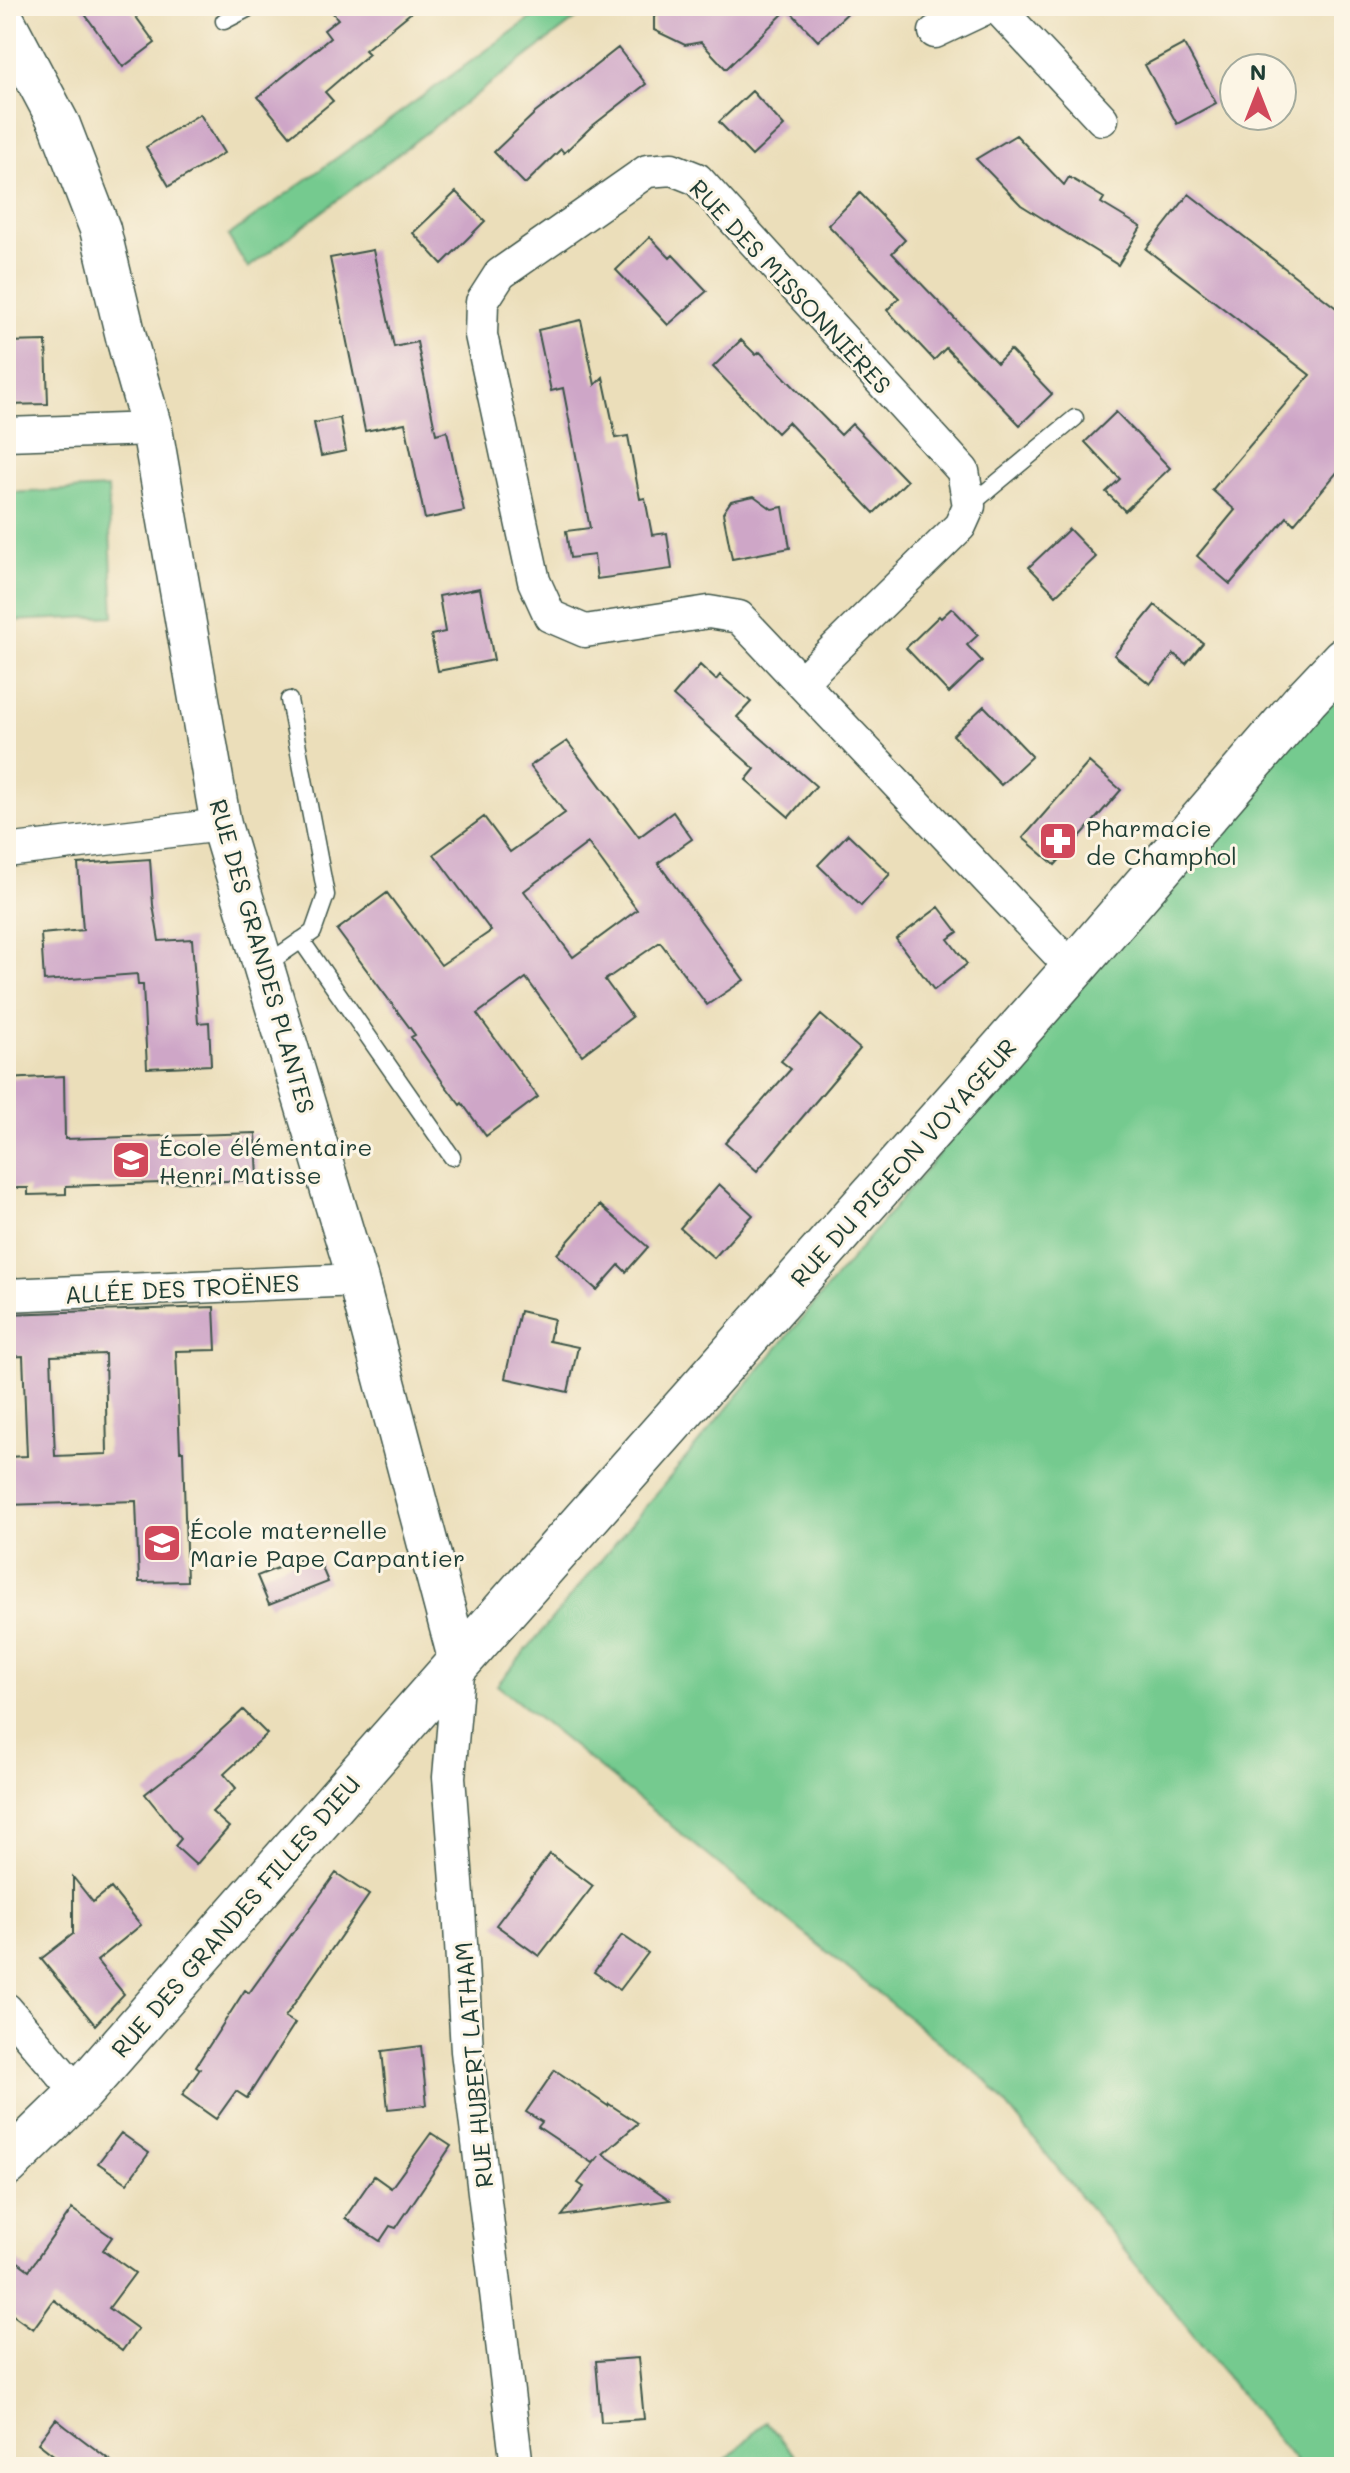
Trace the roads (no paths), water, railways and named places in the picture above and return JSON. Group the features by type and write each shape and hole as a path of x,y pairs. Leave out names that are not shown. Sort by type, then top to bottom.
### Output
{"main road":[{"name":"RUE DU PIGEON VOYAGEUR","path":"459,1662 1344,659"},
{"name":"RUE DES GRANDES FILLES DIEU","path":"6,2165 79,2094 459,1662"}],"street":[{"path":"935,32 993,6 1102,119"},
{"name":"RUE DES GRANDES PLANTES","path":"10,38 60,125 100,229 152,429 221,825 358,1280 459,1662"},
{"name":"RUE DES MISSONNIÈRES","path":"969,506 963,471 697,179 672,169 647,171 500,274 482,302 481,335 534,581 550,616 585,631 709,612 739,617 1073,969"},
{"path":"6,434 152,429"},
{"path":"801,682 960,526 969,506"},
{"path":"6,851 221,825"},
{"name":"ALLÉE DES TROËNES","path":"6,1295 358,1280"},
{"name":"RUE HUBERT LATHAM","path":"459,1662 449,1777 467,2051 517,2467"},
{"path":"6,2009 79,2094"}],"lane":[{"path":"224,21 253,6"},
{"path":"969,506 1075,418"},
{"path":"264,966 313,932 326,895 289,700"},
{"path":"301,940 452,1157"}],"place":[{"name":"Pharmacie de Champhol","path":"1058,841"},
{"name":"École élémentaire Henri Matisse","path":"131,1160"},
{"name":"École maternelle Marie Pape Carpantier","path":"162,1543"}]}
